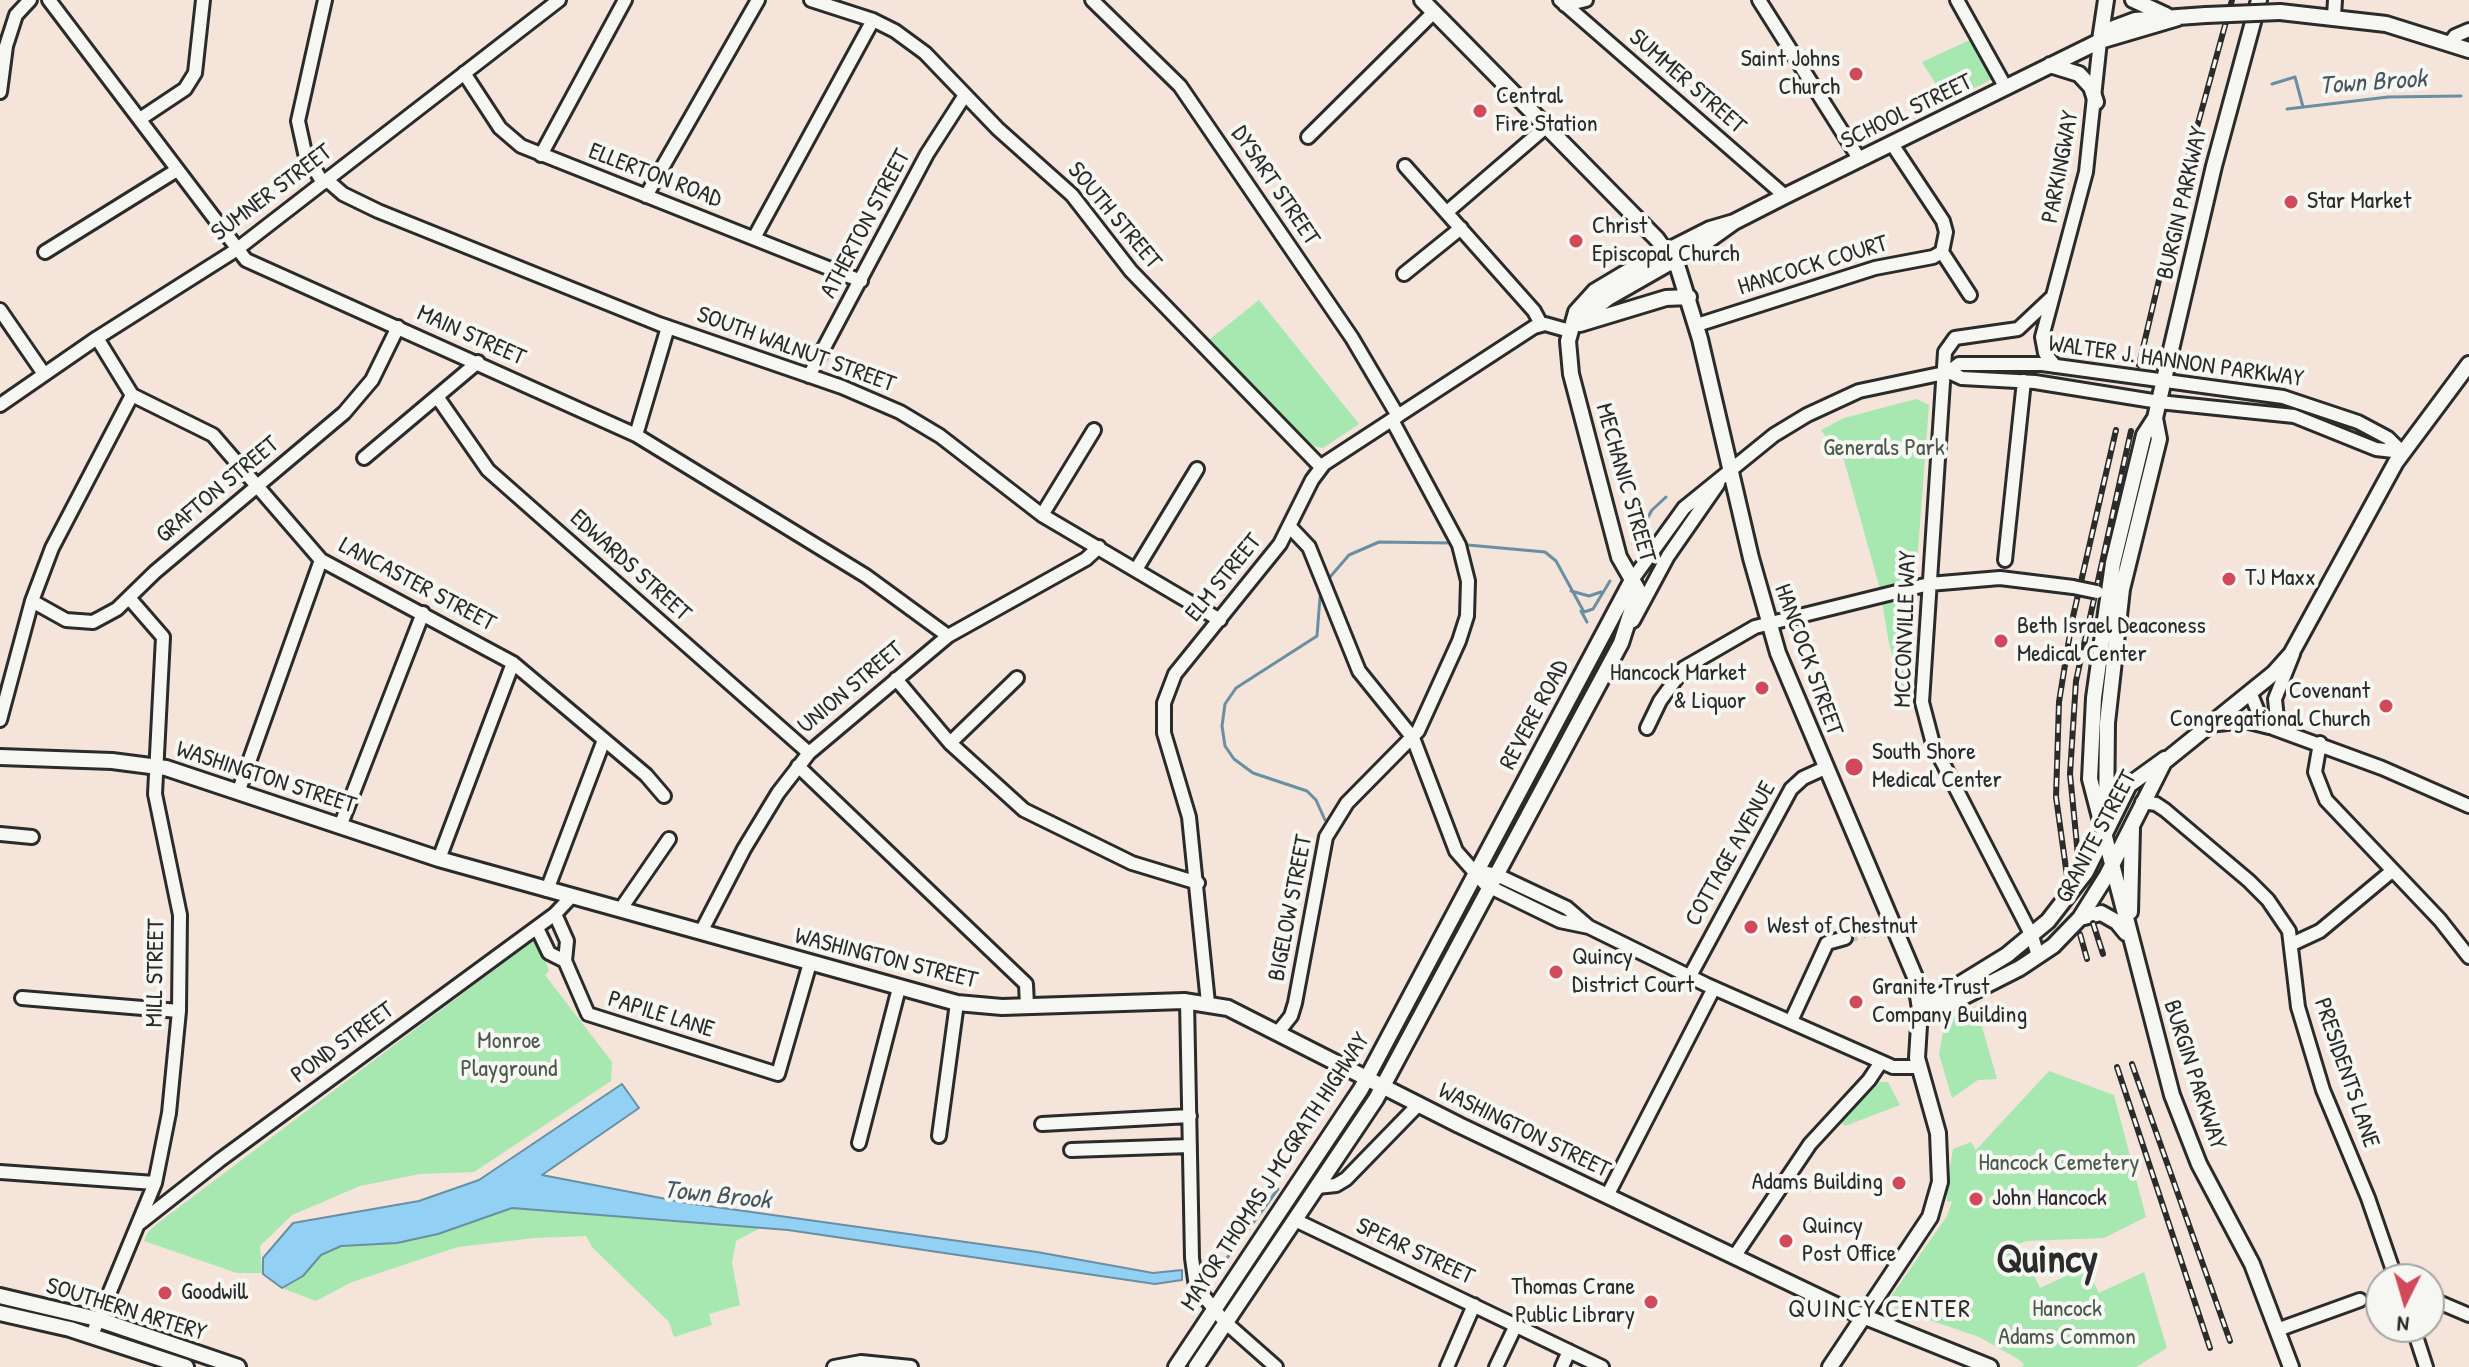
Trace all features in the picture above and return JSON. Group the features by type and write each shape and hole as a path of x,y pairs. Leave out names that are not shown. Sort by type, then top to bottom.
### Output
{"main road":[{"path":"1422,0 1670,256 1590,295 1576,312 1570,331"},
{"path":"2100,41 2106,0"},
{"path":"2133,0 2178,18"},
{"name":"BURGIN PARKWAY","path":"2259,0 2218,148 2155,418 2144,435 2102,593 2090,757 2092,793 2106,829 2130,940 2184,1129 2252,1264 2291,1367"},
{"name":"SCHOOL STREET","path":"1670,256 2100,41 2123,23 2280,12 2334,16 2403,28 2469,50"},
{"path":"2050,65 2079,74 2091,87 2096,102"},
{"name":"HANCOCK STREET","path":"1670,256 1689,297 1697,325 1768,622 1788,684 1888,925 1915,977 1920,1009 1918,1067 1941,1151 1941,1172 1930,1217 1861,1316 1830,1367"},
{"path":"1570,331 1606,314 1672,297 1689,297"},
{"name":"MECHANIC STREET","path":"1570,331 1567,348 1571,374 1619,557 1638,594 1621,643"},
{"name":"GRANITE STREET","path":"1920,1009 2032,936 2078,884 2123,794 2147,769 2169,757 2279,667 2296,647 2402,452 2469,364"},
{"name":"BURGIN PARKWAY","path":"2106,829 2107,723 2122,589 2159,439 2155,418"},
{"name":"REVERE ROAD","path":"1476,871 1632,580"},
{"name":"REVERE ROAD","path":"1494,882 1621,643"},
{"name":"WASHINGTON STREET","path":"0,757 154,766 239,790 439,859 957,1003 1027,1006 1208,1003 1279,1031 1419,1104 1861,1316"},
{"name":"GRANITE STREET","path":"1920,1009 1962,998 2038,956 2080,918 2169,757"},
{"path":"2106,763 2122,773 2147,769"},
{"path":"2130,940 2134,818"},
{"name":"MAYOR THOMAS J MCGRATH HIGHWAY","path":"1176,1367 1368,1077 1476,871"},
{"name":"MAYOR THOMAS J MCGRATH HIGHWAY","path":"1196,1367 1383,1085 1494,882"},
{"path":"2080,918 2096,912 2107,915 2122,927 2130,940"},
{"name":"SOUTHERN ARTERY","path":"0,1296 97,1319 238,1367"},
{"name":"SOUTHERN ARTERY","path":"0,1313 92,1335 186,1367"},
{"path":"1861,1316 1990,1367"}],"street":[{"path":"0,92 6,46 16,15 30,0"},
{"name":"MAIN STREET","path":"49,0 246,260 636,435 866,576 948,636"},
{"path":"140,119 185,89 195,73 203,0"},
{"path":"325,0 298,121 305,153 325,182"},
{"name":"SUMNER STREET","path":"0,405 97,338 236,250 559,0"},
{"path":"541,155 625,0"},
{"path":"646,196 758,0"},
{"name":"SOUTH STREET","path":"811,0 873,20 895,31 925,53 965,95 1072,195 1131,271 1321,467"},
{"name":"DYSART STREET","path":"1092,0 1180,86 1358,347 1395,418"},
{"path":"1562,2 1586,0"},
{"path":"1759,0 1860,160"},
{"path":"1957,0 2006,88"},
{"path":"2334,16 2335,0"},
{"name":"SUMMER STREET","path":"1562,2 1785,196"},
{"path":"1308,137 1434,12"},
{"path":"754,238 873,20"},
{"path":"2450,43 2455,36 2469,30"},
{"name":"PARKINGWAY","path":"2055,366 2043,347 2051,298 2083,185 2096,102 2100,41"},
{"name":"ELLERTON ROAD","path":"464,73 509,138 541,155 861,281"},
{"name":"ATHERTON STREET","path":"809,376 927,154 965,95"},
{"path":"1447,212 1547,126"},
{"path":"1892,144 1943,221 1946,232 1942,252 1970,295"},
{"path":"1405,166 1534,311 1541,324 1570,331"},
{"path":"45,252 177,170"},
{"name":"SOUTH WALNUT STREET","path":"325,182 370,208 668,327 881,403 920,423 1042,515 1137,568 1220,620"},
{"path":"1404,274 1461,228"},
{"name":"HANCOCK COURT","path":"1697,325 1875,268 1933,257 1942,252"},
{"path":"1946,372 1945,352 1955,338 2018,329 2051,298"},
{"path":"0,310 44,374"},
{"name":"ELM STREET","path":"1208,1003 1198,883 1185,800 1164,733 1164,703 1175,674 1290,527 1321,467 1541,324"},
{"name":"GRAFTON STREET","path":"32,601 66,620 93,622 130,599 155,572 360,396 398,327"},
{"path":"636,435 668,327"},
{"path":"0,720 32,601 52,548 132,395 97,338"},
{"path":"364,458 478,362"},
{"name":"WALTER J. HANNON PARKWAY","path":"1632,580 1677,516 1730,469 1782,430 1824,406 1878,385 1946,372 1959,364 2055,366 2257,392 2306,403 2382,434 2402,452"},
{"name":"WALTER J. HANNON PARKWAY","path":"1946,372 1962,378 2047,383 2159,402 2294,416 2376,449 2402,452"},
{"name":"MCCONVILLE WAY","path":"1946,372 1922,702 1926,725 2012,902 2032,936 2038,956"},
{"path":"2005,560 2024,381"},
{"name":"LANCASTER STREET","path":"132,395 213,435 321,560 513,663 646,775 664,796"},
{"name":"EDWARDS STREET","path":"438,398 488,470 809,753"},
{"name":"BIGELOW STREET","path":"1279,1031 1291,1016 1295,1003 1326,837 1347,803 1413,738 1462,633 1468,589 1459,545 1395,418"},
{"path":"1042,515 1094,430"},
{"path":"1137,568 1197,469"},
{"name":"WALTER J. HANNON PARKWAY","path":"1632,623 1678,540 1730,469"},
{"path":"1290,527 1309,547 1359,671 1413,738 1456,851 1476,871 1494,882 1567,908 1589,927 1714,988 1899,1069 1918,1067"},
{"name":"UNION STREET","path":"701,932 744,849 809,753 948,636 1086,559 1099,547"},
{"path":"239,790 321,560"},
{"path":"1647,728 1660,701 1684,668 1740,634 1768,622 1929,584 2000,578 2102,593"},
{"name":"MILL STREET","path":"130,599 163,637 154,766 155,799 180,915 179,1011 169,1113 155,1183"},
{"path":"341,824 423,613"},
{"name":"REVERE ROAD","path":"1621,643 1632,623"},
{"path":"2275,724 2274,704 2296,647"},
{"path":"439,859 513,663"},
{"path":"950,743 1017,678"},
{"path":"896,679 950,743 1024,810 1132,863 1198,883"},
{"path":"2250,692 2261,719 2469,806"},
{"path":"2209,725 2245,721 2275,724"},
{"path":"547,890 604,740"},
{"path":"2320,743 2315,772 2323,795 2440,920 2469,957"},
{"path":"798,766 1026,984 1027,1006"},
{"name":"COTTAGE AVENUE","path":"1690,976 1742,874 1754,862 1794,785 1825,768"},
{"name":"PRESIDENTS LANE","path":"2142,802 2151,802 2165,810 2259,891 2280,915 2292,944 2298,1007 2323,1090 2368,1198 2390,1263"},
{"path":"0,834 32,837"},
{"path":"620,910 669,839"},
{"path":"2292,944 2320,931 2392,871"},
{"name":"POND STREET","path":"140,1224 220,1160 537,928 571,897"},
{"name":"PAPILE LANE","path":"555,914 567,941 565,961 588,1014 778,1074 810,963"},
{"name":"PAPILE LANE","path":"537,928 549,953 565,961"},
{"path":"1791,1021 1827,943 1845,938"},
{"path":"859,1143 899,988"},
{"path":"1607,1196 1714,988"},
{"path":"22,998 179,1011"},
{"path":"1187,1001 1193,1275 1196,1287 1225,1322 1276,1367"},
{"path":"939,1136 957,1003"},
{"path":"1734,1257 1810,1144 1869,1080 1881,1062"},
{"path":"1317,1187 1336,1185 1419,1104"},
{"path":"1042,1124 1190,1116"},
{"path":"1071,1150 1190,1146"},
{"path":"0,1172 155,1183"},
{"name":"POND STREET","path":"92,1335 155,1183"},
{"name":"SPEAR STREET","path":"1295,1220 1602,1367"},
{"path":"2277,1330 2360,1300"},
{"path":"1447,1367 1474,1305"},
{"path":"2445,1305 2469,1315"},
{"path":"1496,1367 1516,1325"},
{"path":"2418,1343 2426,1367"},
{"path":"1562,1367 1569,1351"},
{"path":"834,1367 861,1362 911,1367"}],"green space":[{"path":"1970,40 1992,79 1947,102 1922,62"},
{"path":"1259,300 1359,424 1323,448 1313,446 1209,340"},
{"name":"Generals Park","path":"1916,399 1929,405 1916,576 1912,582 1880,589 1839,442 1830,443 1821,430 1844,418"},
{"path":"1882,602 1915,605 1907,691 1903,692 1889,643"},
{"name":"Monroe Playground","path":"535,939 540,944 549,971 545,975 612,1062 611,1081 474,1172 420,1174 360,1186 292,1215 260,1246 262,1273 237,1273 144,1241 158,1223"},
{"path":"1976,1006 1997,1079 1978,1080 1952,1098 1939,1054 1944,1027 1951,1017"},
{"path":"2049,1071 2114,1095 2146,1217 2104,1238 2026,1241 2019,1244 2040,1288 2086,1267 2099,1293 2144,1272 2167,1348 2136,1367 2022,1367 2024,1364 2018,1359 1979,1337 1895,1308 1892,1295 1947,1216 1952,1201 1947,1202 1947,1187 1953,1149 1971,1142 1976,1150"},
{"path":"1879,1082 1888,1082 1900,1105 1845,1126 1841,1122"},
{"path":"512,1208 648,1216 760,1228 736,1241 732,1263 740,1305 709,1314 712,1325 674,1337 669,1322 592,1247 586,1236 458,1247 352,1282 316,1301 282,1288 303,1276 321,1255 341,1246 397,1243 438,1234"}],"water":[{"path":"622,1084 639,1108 542,1175 687,1203 1037,1252 1153,1273 1182,1270 1182,1280 1155,1284 788,1230 512,1208 438,1234 397,1243 341,1246 321,1255 303,1276 282,1288 263,1274 263,1258 293,1223 419,1201 479,1180"}],"waterway":[{"path":"2272,84 2295,77 2303,107"},
{"name":"Town Brook","path":"2287,109 2388,97 2461,96"},
{"name":"Town Brook","path":"1633,544 1652,510 1666,497"},
{"name":"Town Brook","path":"1330,577 1349,555 1379,542 1451,543"},
{"name":"Town Brook","path":"1468,545 1545,552 1556,561 1584,612 1593,609 1610,581"},
{"path":"1571,591 1589,596 1601,592"},
{"name":"Town Brook","path":"1320,597 1317,636 1236,688 1225,704 1222,726 1225,746 1234,759 1253,773 1307,791 1316,800 1325,820"},
{"path":"1581,611 1587,622"},
{"name":"Town Brook","path":"1203,1269 1227,1258 1278,1189"}],"tunnel":[{"path":"1845,938 1880,927"}],"railway":[{"path":"2139,365 2183,178 2232,0"},
{"path":"2067,876 2056,797 2059,702 2072,621 2116,430"},
{"path":"2078,856 2070,774 2076,681 2131,431"},
{"path":"2093,923 2103,954"},
{"path":"2080,934 2087,959"},
{"path":"2132,1064 2230,1341"},
{"path":"2117,1067 2210,1348"}],"place":[{"name":"Saint Johns Church","path":"1856,74"},
{"name":"Central Fire Station","path":"1480,111"},
{"name":"Star Market","path":"2291,202"},
{"name":"Christ Episcopal Church","path":"1576,241"},
{"name":"TJ Maxx","path":"2229,579"},
{"name":"Beth Israel Deaconess Medical Center","path":"2001,641"},
{"name":"Hancock Market & Liquor","path":"1762,688"},
{"name":"Covenant Congregational Church","path":"2386,706"},
{"name":"South Shore Medical Center","path":"1854,767"},
{"name":"West of Chestnut","path":"1751,927"},
{"name":"Quincy District Court","path":"1556,972"},
{"name":"Granite Trust Company Building","path":"1856,1002"},
{"name":"Adams Building","path":"1899,1183"},
{"name":"John Hancock","path":"1976,1199"},
{"name":"Quincy Post Office","path":"1786,1241"},
{"name":"Goodwill","path":"165,1293"},
{"name":"Thomas Crane Public Library","path":"1651,1302"}],"district":[{"name":"Quincy","path":"2047,1261"},
{"name":"QUINCY CENTER","path":"1880,1310"}],"park label":[{"name":"Hancock Cemetery","path":"2059,1164"},
{"name":"Hancock Adams Common","path":"2067,1324"}]}
